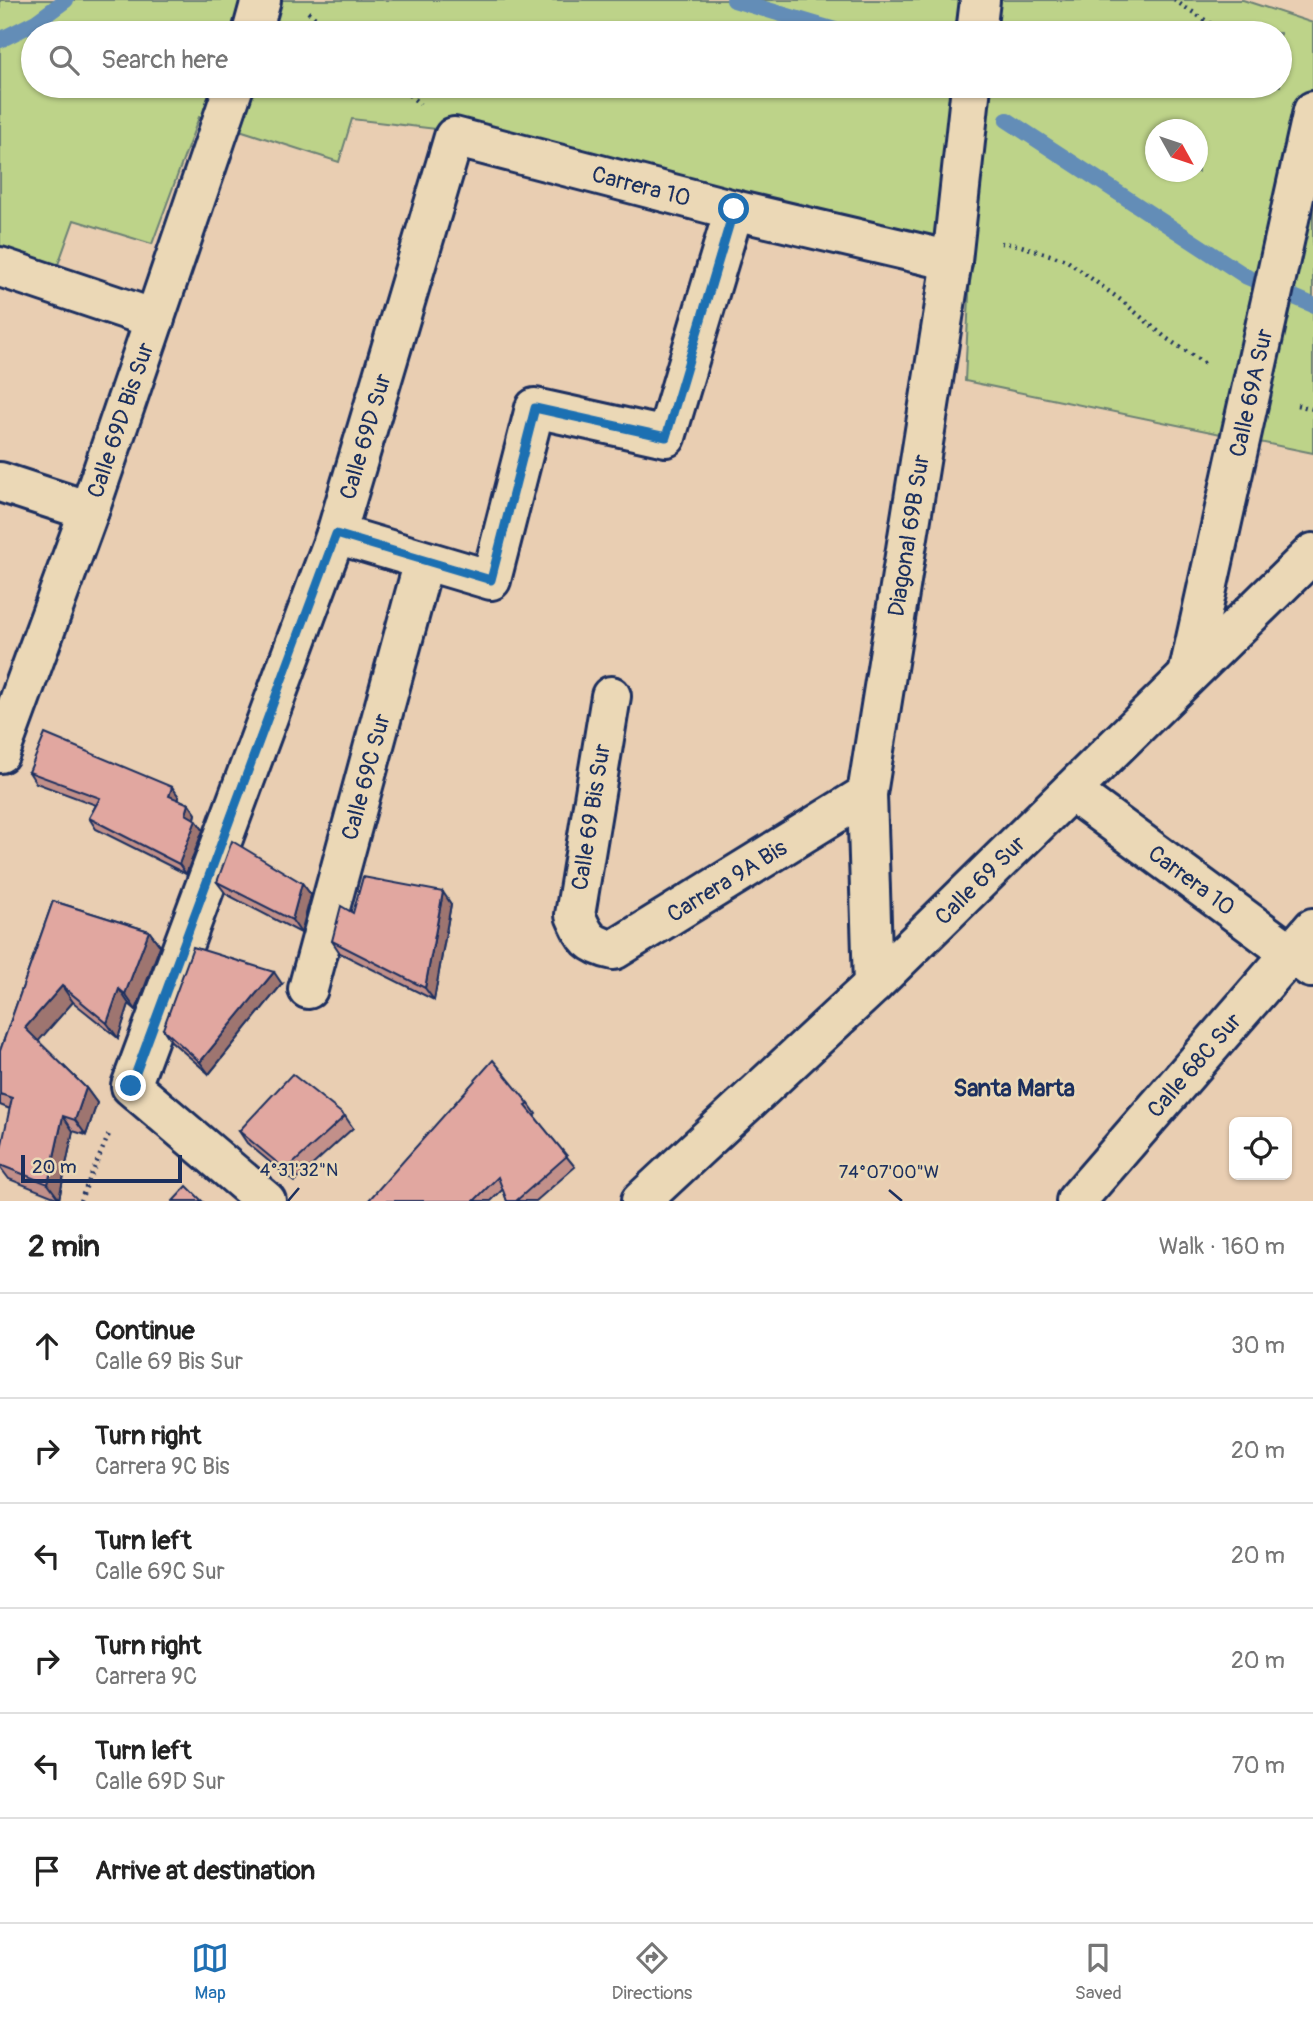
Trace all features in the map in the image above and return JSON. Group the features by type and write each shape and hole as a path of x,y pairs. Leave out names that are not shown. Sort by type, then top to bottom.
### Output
{"street":[{"path":"255,21 261,0"},
{"path":"977,21 980,0"},
{"name":"Calle 69D Bis Sur","path":"0,753 10,694 89,511 230,98"},
{"name":"Diagonal 69B Sur","path":"873,985 867,794 953,249 970,98"},
{"name":"Calle 69A Sur","path":"1188,675 1313,111"},
{"name":"Carrera 10","path":"454,137 734,209 953,249"},
{"name":"Calle 69D Sur","path":"131,1086 336,534 454,137"},
{"path":"336,534 491,580 535,408 666,437 734,209"},
{"path":"0,267 155,319"},
{"path":"0,482 89,511"},
{"name":"Calle 69 Sur","path":"641,1201 873,985 1313,553"},
{"name":"Calle 69C Sur","path":"307,989 424,561"},
{"name":"Calle 69 Bis Sur","path":"584,936 575,915 611,696"},
{"name":"Carrera 10","path":"1071,790 1306,950"},
{"name":"Carrera 9A Bis","path":"584,936 598,946 614,950 867,794"},
{"name":"Calle 68C Sur","path":"1076,1201 1306,950"},
{"path":"131,1086 265,1201"}],"path":[{"path":"1174,0 1207,21"},
{"path":"304,8 320,21"},
{"path":"953,249 1018,245 1066,260 1122,300 1166,338 1251,393 1313,409"},
{"path":"80,1201 131,1086"}],"green space":[{"path":"0,0 1243,0 1313,23 1313,453 965,381 971,253 453,131 352,119 339,162 199,117 152,244 74,220 51,284 0,267"}],"building":[{"path":"45,734 172,787 169,796 189,804 186,814 196,820 179,864 89,818 100,798 29,772"},
{"path":"232,841 302,883 292,920 217,882"},
{"path":"363,877 443,892 425,988 332,941 341,906 353,913"},
{"path":"53,901 149,931 125,994 119,989 107,1023 62,986 25,1028 86,1088 75,1120 63,1116 48,1184 0,1165 0,1153 12,1098 0,1094 0,1051"},
{"path":"193,947 274,972 200,1062 163,1029"},
{"path":"493,1060 567,1156 516,1201 507,1201 498,1177 474,1201 368,1201"},
{"path":"292,1074 345,1116 286,1170 239,1131"},
{"path":"187,1186 202,1201 173,1201"}],"waterway":[{"path":"37,21 66,0"},
{"path":"734,0 805,21"},
{"path":"0,40 21,30"},
{"path":"1007,120 1247,277 1313,305"}],"district":[{"name":"Santa Marta","path":"1014,1088"}],"route":[{"path":"131,1086 336,534 491,580 535,408 666,437 734,209"}]}
